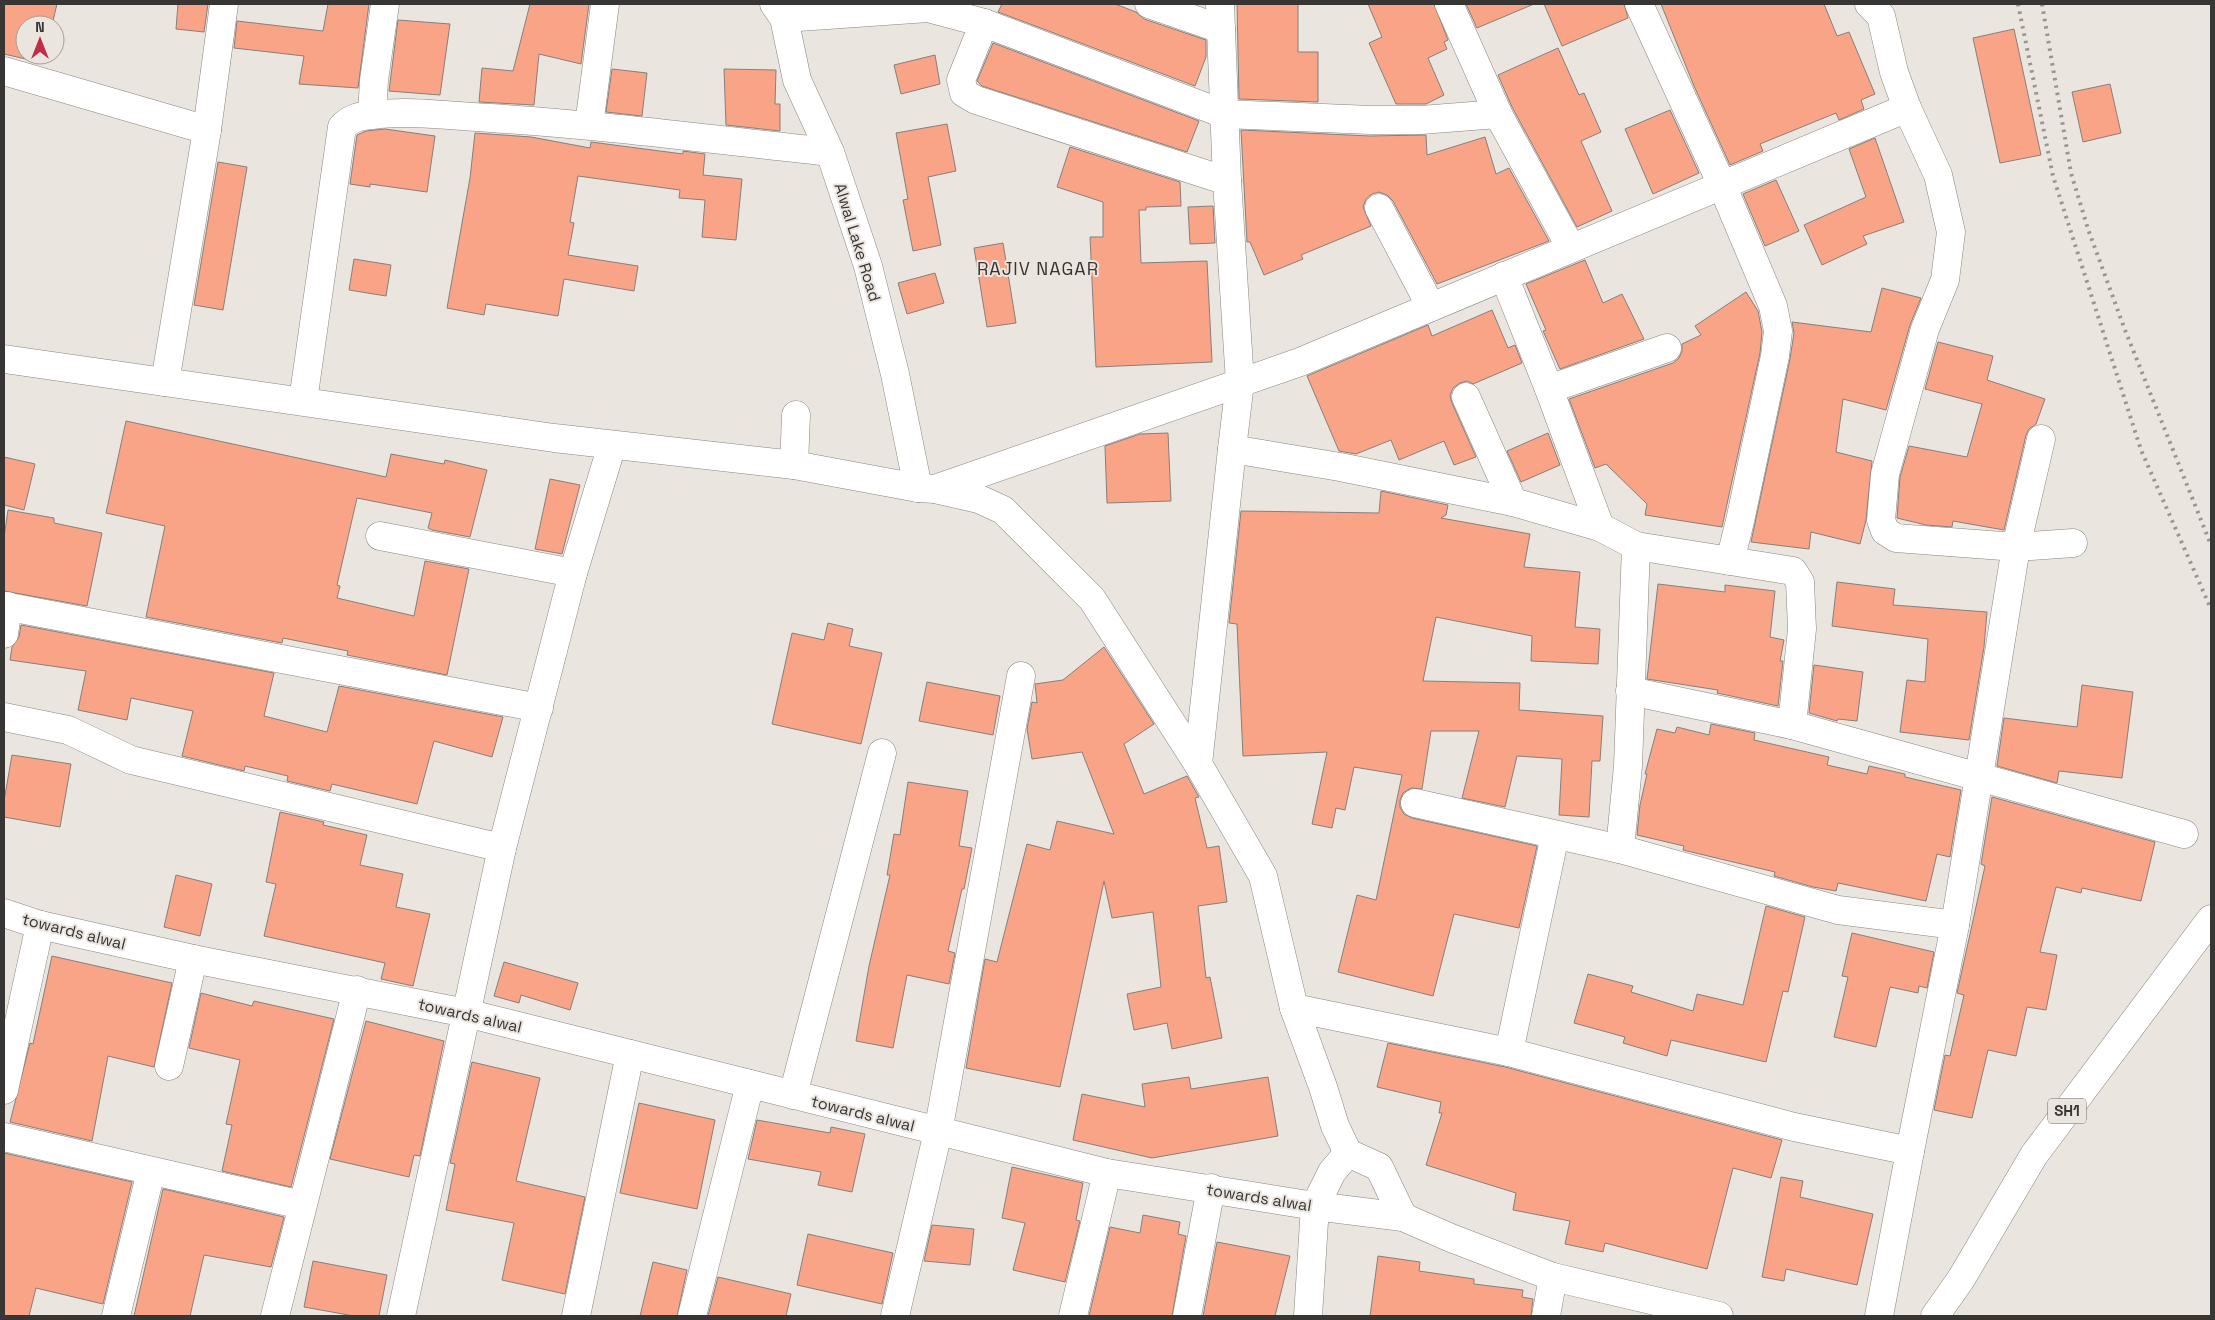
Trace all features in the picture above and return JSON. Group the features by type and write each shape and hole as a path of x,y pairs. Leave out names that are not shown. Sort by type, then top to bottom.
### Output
{"street":[{"path":"165,382 207,130 224,4"},
{"path":"372,114 374,80 385,4"},
{"path":"589,125 605,4"},
{"path":"1149,4 1220,16 1227,181 1240,382 1198,764"},
{"path":"1449,4 1498,114 1571,248"},
{"path":"1639,4 1722,185 1773,306 1778,331 1773,366 1730,561"},
{"path":"779,11 938,7 1224,114 1371,120 1421,120 1498,114"},
{"path":"1877,8 1894,72 1907,108 1938,174 1951,232 1945,280 1925,330 1885,474 1881,520 1885,531 1896,538 2016,547 2073,543"},
{"name":"Alwal Lake Road","path":"779,11 797,80 830,152 868,266 926,489"},
{"path":"984,23 961,80 964,93 976,100 1227,181"},
{"path":"4,71 207,130"},
{"path":"926,489 1300,362 1907,108"},
{"path":"303,401 342,127 350,119 372,114 396,113 589,125 830,152"},
{"path":"1379,208 1431,307"},
{"path":"1504,276 1549,389 1600,527"},
{"path":"1549,389 1667,348"},
{"path":"4,360 554,438 794,465 979,499 1003,510 1092,599 1198,764 1263,876 1294,1008 1323,1086 1335,1126 1348,1153 1379,1167 1403,1217"},
{"path":"1466,397 1513,502"},
{"path":"794,465 796,415"},
{"path":"1879,1316 1955,925 2016,547 2041,439"},
{"path":"401,1316 502,848 573,573 612,445"},
{"path":"1232,449 1340,467 1513,502 1600,527 1636,546 1793,571 1800,582 1802,629 1792,724"},
{"path":"380,536 573,573"},
{"path":"1620,849 1628,766 1636,546"},
{"path":"4,634 6,606 539,708"},
{"path":"895,1316 938,1132 1021,676"},
{"path":"1630,691 1792,724 2184,834"},
{"path":"4,717 68,730 131,760 502,848"},
{"path":"793,1095 882,753"},
{"path":"1415,803 1620,849 1838,910 1955,925"},
{"path":"1508,1052 1555,835"},
{"name":"towards alwal","path":"4,913 40,924 193,959 466,1013 1107,1174 1211,1188 1315,1206 1403,1217 1451,1238 1553,1277 1719,1316"},
{"name":"SH1","path":"1937,1315 1961,1279 2034,1155 2211,920"},
{"path":"4,1090 40,924"},
{"path":"169,1066 193,959"},
{"path":"275,1316 357,990"},
{"path":"1294,1008 1508,1052 1794,1127 1910,1151"},
{"path":"576,1316 630,1054"},
{"path":"692,1316 750,1084"},
{"path":"4,1137 302,1205"},
{"path":"1308,1316 1315,1206 1332,1172 1348,1153"},
{"path":"116,1316 151,1171"},
{"path":"1073,1316 1107,1174"},
{"path":"1188,1316 1211,1188"},
{"path":"1546,1316 1553,1277"}],"building":[{"path":"4,4 57,4 54,15 15,15 15,57 4,54"},
{"path":"178,4 208,4 204,32 176,29"},
{"path":"328,4 369,4 358,88 299,84 304,56 234,48 237,21 323,31"},
{"path":"530,4 589,4 581,64 539,54 534,105 479,102 482,68 513,71"},
{"path":"1002,4 1115,4 1136,12 1144,19 1206,40 1206,57 1195,86 998,12"},
{"path":"1237,4 1298,4 1298,52 1318,52 1318,102 1239,99"},
{"path":"1368,4 1434,4 1448,40 1444,42 1447,49 1428,58 1444,95 1426,104 1396,104 1369,43 1382,37"},
{"path":"1466,4 1534,4 1477,28"},
{"path":"1544,4 1624,4 1628,18 1562,46"},
{"path":"1661,4 1824,4 1837,36 1849,32 1875,94 1861,100 1864,109 1839,120 1836,113 1760,144 1763,151 1730,165 1694,86"},
{"path":"398,20 450,24 440,95 389,91"},
{"path":"2014,29 2041,155 2000,163 1973,38"},
{"path":"993,43 1199,121 1187,152 982,86 977,81"},
{"path":"1558,48 1579,95 1584,93 1601,132 1581,141 1612,211 1577,227 1512,107 1498,75"},
{"path":"935,55 940,84 901,94 894,65"},
{"path":"612,69 647,73 642,116 606,112"},
{"path":"724,69 776,70 775,104 780,104 780,131 726,125"},
{"path":"2110,84 2121,133 2083,142 2072,92"},
{"path":"1670,110 1699,173 1653,194 1625,129"},
{"path":"947,124 956,171 928,177 941,245 913,251 903,200 908,199 896,133"},
{"path":"385,129 435,136 427,192 370,184 370,187 350,184 357,135 366,131"},
{"path":"1241,130 1370,136 1426,135 1427,155 1485,137 1496,174 1509,168 1549,241 1437,284 1393,201 1387,195 1379,192 1372,194 1366,199 1363,207 1371,226 1301,255 1303,259 1264,275 1250,242 1247,242"},
{"path":"475,133 531,137 590,148 591,142 683,154 683,151 705,154 703,175 742,179 736,240 702,237 705,200 679,198 680,190 578,176 570,222 574,223 568,255 638,266 634,291 564,279 558,316 486,304 484,315 447,308 470,178"},
{"path":"1875,138 1904,222 1863,236 1867,244 1822,265 1804,225 1866,197 1849,149"},
{"path":"1070,147 1180,182 1181,206 1146,207 1146,210 1139,210 1141,263 1207,261 1212,362 1096,367 1090,237 1103,237 1103,202 1057,187"},
{"path":"218,162 247,167 223,310 194,305"},
{"path":"1776,180 1799,231 1765,246 1743,194"},
{"path":"1213,206 1215,243 1190,244 1188,207"},
{"path":"1003,243 1016,323 987,327 974,248"},
{"path":"354,259 391,265 386,296 349,290"},
{"path":"1585,260 1603,303 1622,294 1644,339 1560,369 1543,331 1546,330 1526,284"},
{"path":"935,273 944,303 907,314 898,283"},
{"path":"1882,288 1921,298 1910,325 1886,410 1843,399 1836,452 1872,461 1866,520 1860,544 1811,532 1809,549 1751,542 1790,359 1794,333 1792,322 1871,332"},
{"path":"1746,292 1758,311 1762,332 1760,353 1722,527 1645,515 1647,504 1606,464 1595,468 1569,399 1673,363 1679,358 1682,344 1701,335 1695,326"},
{"path":"1492,310 1508,348 1515,345 1522,363 1473,384 1467,381 1453,388 1450,396 1452,403 1476,457 1454,465 1444,441 1399,460 1391,440 1356,454 1339,451 1307,376 1428,325 1432,336"},
{"path":"1938,342 1993,356 1987,380 2045,399 2036,424 2029,429 2026,435 2004,530 1953,521 1952,527 1926,525 1897,518 1900,477 1909,446 1967,457 1982,404 1925,389"},
{"path":"126,421 386,477 391,454 444,464 445,460 487,470 470,537 428,528 432,513 357,498 337,585 340,586 337,598 414,616 425,561 469,569 447,675 347,655 348,651 283,638 282,643 146,617 165,526 106,513"},
{"path":"1168,433 1171,501 1107,503 1105,446 1140,434"},
{"path":"1548,433 1560,465 1521,482 1507,451"},
{"path":"4,457 35,464 24,510 4,505"},
{"path":"550,479 580,485 562,554 535,549"},
{"path":"1381,491 1448,505 1446,515 1441,518 1530,534 1524,567 1580,572 1575,627 1600,629 1598,664 1531,661 1532,636 1436,617 1423,681 1520,683 1519,710 1603,716 1600,761 1592,761 1589,817 1559,815 1562,759 1517,756 1505,807 1462,798 1479,731 1431,731 1422,789 1411,788 1403,793 1400,807 1404,814 1412,818 1537,846 1519,928 1454,914 1433,996 1338,972 1357,895 1376,900 1402,775 1354,767 1345,810 1336,808 1332,828 1312,824 1327,752 1243,756 1237,624 1229,623 1241,511 1379,513"},
{"path":"8,510 54,518 54,523 102,533 87,606 4,591 4,537"},
{"path":"1837,582 1895,589 1893,605 1987,612 1984,647 1969,740 1900,732 1907,680 1925,682 1928,639 1832,626"},
{"path":"1658,584 1725,592 1725,585 1775,591 1770,637 1784,640 1780,661 1783,661 1778,706 1717,693 1718,690 1647,679"},
{"path":"828,623 853,629 849,646 882,653 861,744 772,724 792,633 824,640"},
{"path":"21,625 274,673 264,716 327,732 339,686 503,717 492,757 434,741 417,804 332,784 330,791 287,781 288,776 245,766 244,771 182,756 193,711 131,698 127,720 78,710 86,671 10,660 12,647 19,637"},
{"path":"1104,647 1154,724 1124,744 1144,794 1187,776 1199,797 1195,798 1207,848 1219,846 1227,902 1198,906 1206,978 1210,977 1222,1038 1172,1049 1167,1023 1134,1030 1127,994 1161,987 1153,912 1112,918 1104,881 1060,1087 966,1068 985,959 997,962 1027,844 1050,850 1057,821 1114,834 1082,752 1032,759 1027,729 1032,702 1037,703 1035,684 1063,680"},
{"path":"1814,665 1863,672 1857,721 1838,719 1837,721 1809,713"},
{"path":"927,682 1000,696 993,735 919,721"},
{"path":"2082,685 2133,692 2122,778 2059,771 2057,783 1997,766 2004,718 2077,727"},
{"path":"1711,724 1755,733 1754,740 1829,757 1827,765 1867,774 1869,766 1905,774 1905,777 1961,790 1950,857 1937,854 1926,901 1838,883 1836,891 1813,887 1774,876 1775,872 1683,850 1684,846 1637,835 1640,805 1647,774 1645,774 1657,729 1675,733 1677,727 1709,735"},
{"path":"12,755 71,764 60,827 4,817 4,801"},
{"path":"908,782 968,791 959,846 972,848 964,889 962,889 948,951 955,953 949,984 907,975 893,1048 856,1041 869,966 890,875 887,875 894,834 900,835"},
{"path":"1992,797 2155,842 2141,901 2082,888 2081,893 2056,887 2040,952 2057,955 2046,1010 2027,1007 2016,1056 1988,1050 1972,1118 1934,1110 1945,1055 1950,1056 1964,995 1957,993 1985,866 1981,864"},
{"path":"280,812 324,822 323,825 367,835 360,865 403,874 396,907 430,914 413,986 381,979 385,963 264,936 276,884 266,882"},
{"path":"176,875 212,884 200,936 164,927"},
{"path":"1766,906 1805,917 1788,992 1783,991 1766,1062 1671,1040 1667,1056 1623,1043 1625,1037 1574,1023 1588,974 1633,986 1631,992 1693,1011 1697,994 1743,1005"},
{"path":"1852,933 1934,952 1927,988 1919,986 1918,993 1890,987 1876,1047 1834,1037 1848,977 1842,976"},
{"path":"52,956 172,983 154,1067 108,1056 92,1141 10,1122 30,1043 33,1044"},
{"path":"504,962 578,983 570,1010 521,995 519,1003 494,996"},
{"path":"201,993 252,1006 254,1001 334,1019 291,1187 222,1171 232,1125 226,1124 240,1060 189,1048"},
{"path":"366,1021 444,1041 420,1156 414,1155 409,1177 330,1159"},
{"path":"1388,1043 1505,1067 1782,1140 1771,1178 1733,1168 1707,1269 1605,1243 1603,1252 1565,1244 1570,1221 1513,1210 1516,1193 1426,1165 1442,1113 1439,1113 1441,1102 1377,1087"},
{"path":"472,1062 540,1078 516,1181 585,1197 565,1294 502,1280 514,1223 446,1210 455,1164 450,1163"},
{"path":"1189,1077 1191,1089 1268,1077 1278,1136 1152,1158 1073,1140 1082,1094 1145,1107 1142,1084"},
{"path":"639,1103 715,1120 697,1209 620,1193"},
{"path":"757,1120 830,1133 831,1127 865,1134 852,1192 818,1185 821,1172 748,1159"},
{"path":"4,1153 132,1182 103,1304 36,1288 29,1316 4,1316"},
{"path":"1012,1167 1083,1183 1076,1220 1080,1221 1065,1282 1013,1270 1025,1223 1002,1218"},
{"path":"1781,1177 1803,1181 1800,1197 1873,1214 1857,1285 1786,1269 1784,1281 1762,1277"},
{"path":"163,1189 284,1217 271,1267 204,1255 190,1316 134,1316"},
{"path":"1143,1215 1180,1222 1178,1234 1186,1236 1172,1316 1089,1316 1110,1227 1140,1233"},
{"path":"932,1225 974,1229 970,1265 924,1261"},
{"path":"808,1234 893,1253 882,1304 797,1285"},
{"path":"1217,1242 1290,1256 1275,1316 1203,1316"},
{"path":"1378,1256 1420,1262 1419,1271 1474,1279 1474,1284 1523,1290 1522,1297 1533,1299 1531,1316 1370,1316"},
{"path":"313,1261 387,1275 379,1316 354,1316 304,1307"},
{"path":"653,1262 687,1270 677,1316 640,1316"},
{"path":"718,1277 791,1294 786,1316 708,1316"}],"railway":[{"path":"2018,4 2053,176 2141,450 2211,609"},
{"path":"2042,4 2071,173 2088,229 2125,330 2211,545"}],"district":[{"name":"RAJIV NAGAR","path":"1038,269"}]}
